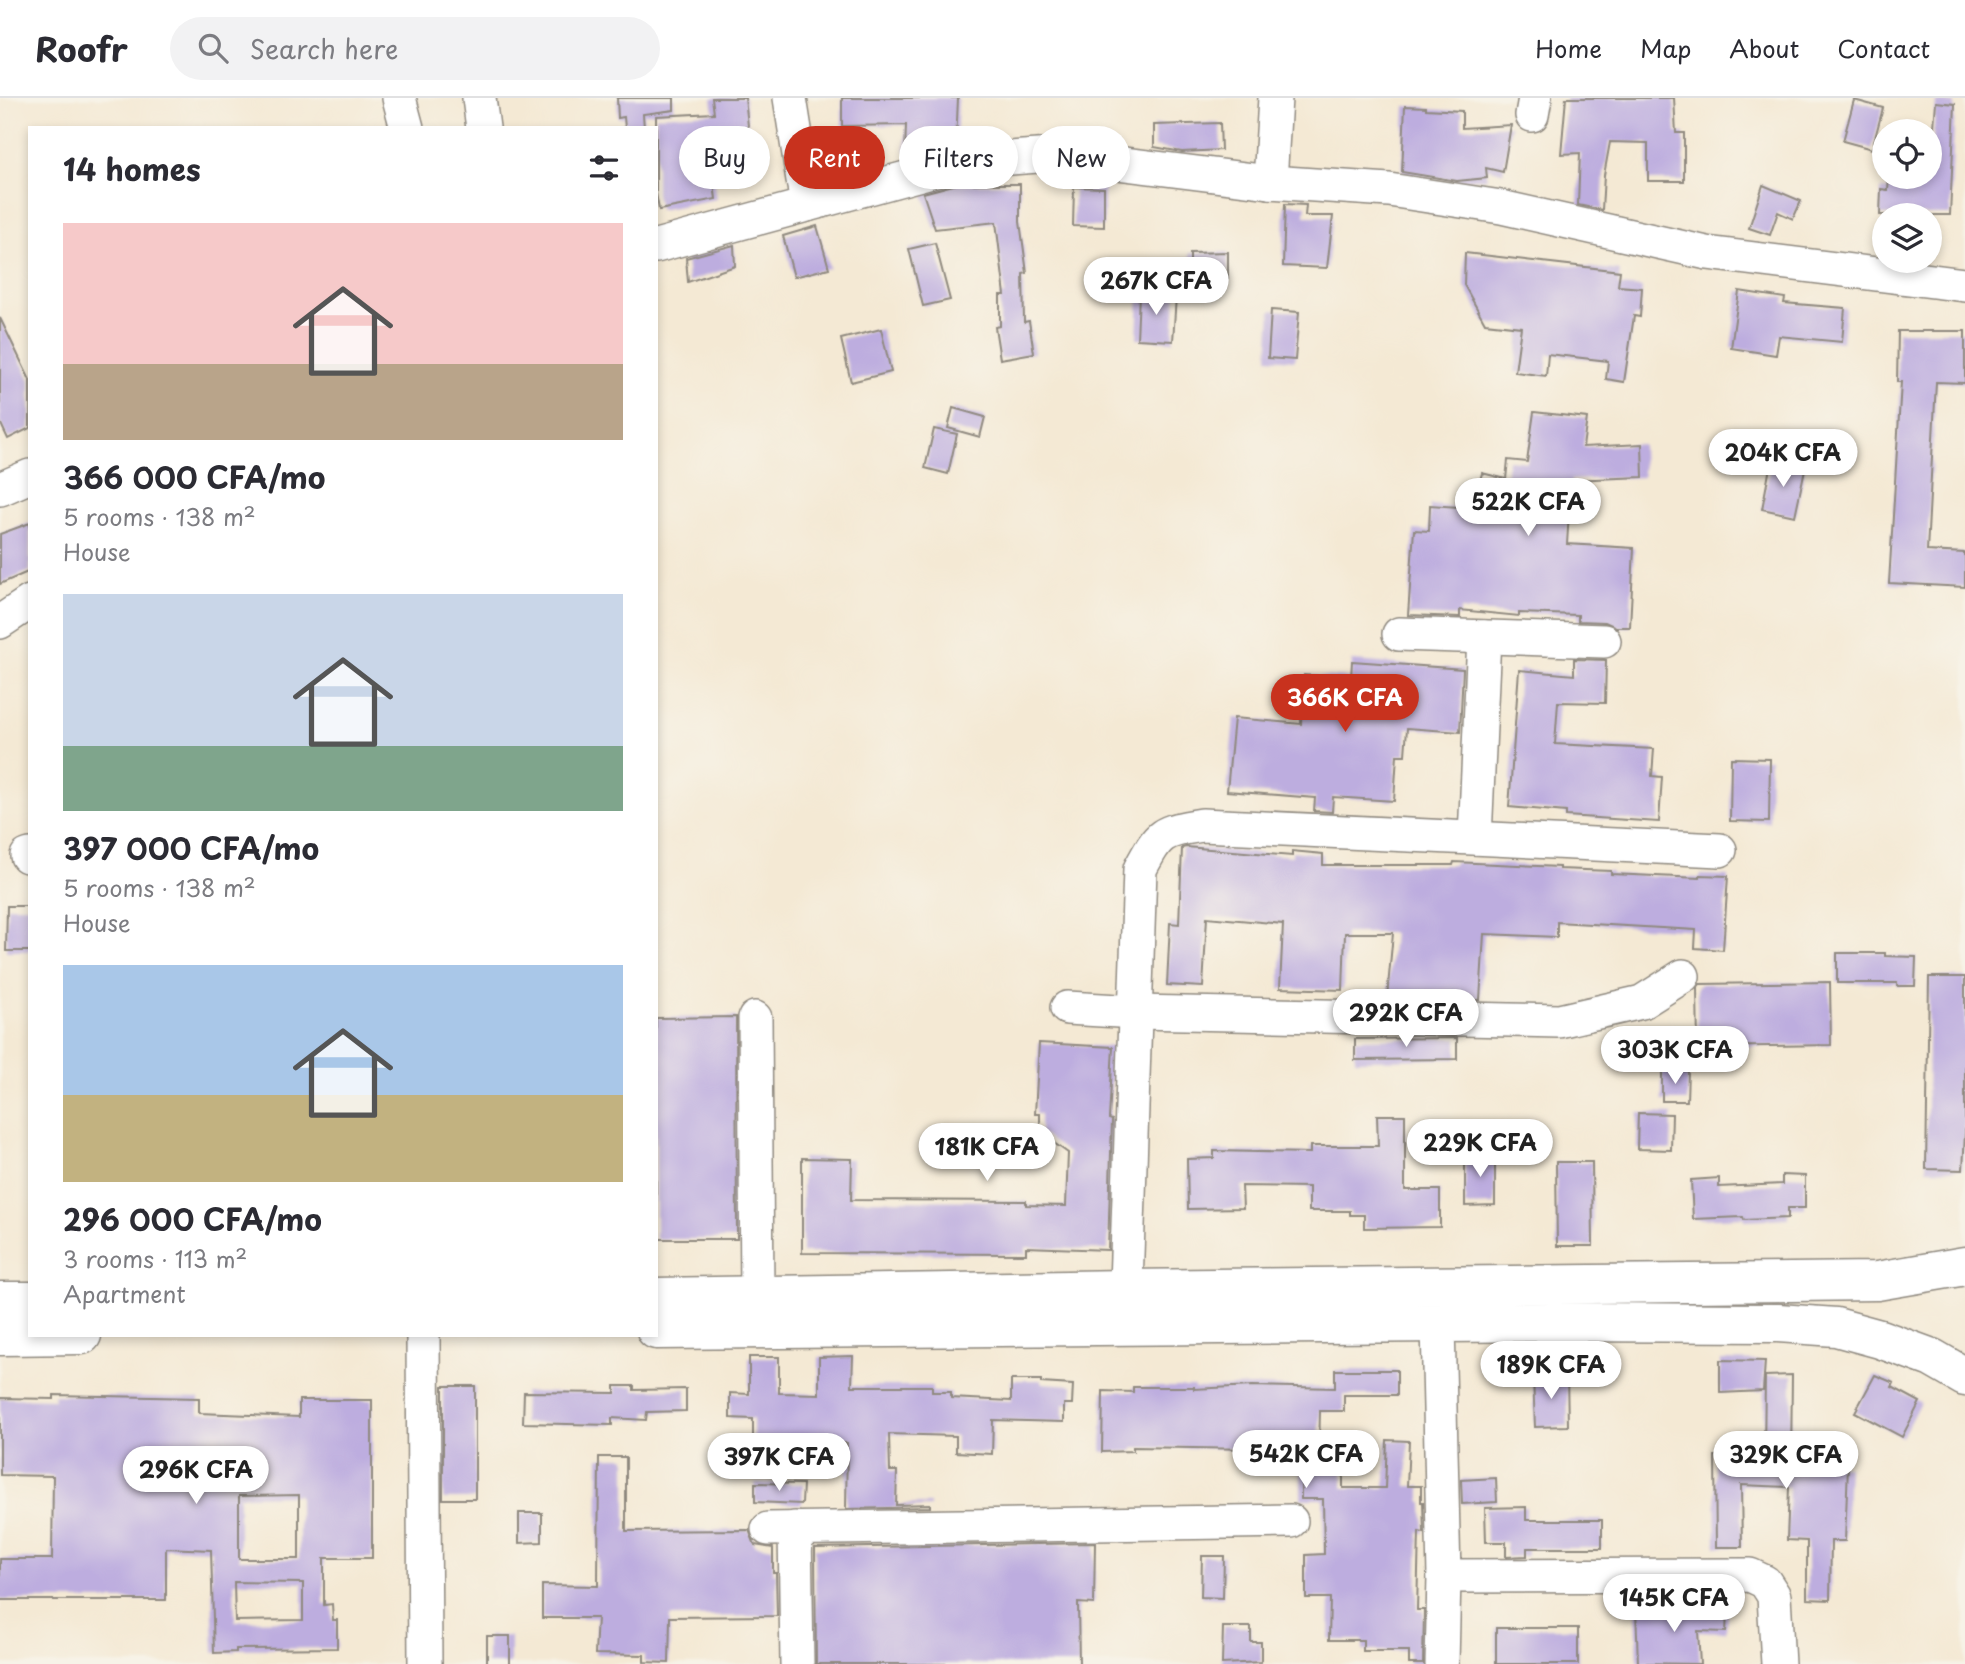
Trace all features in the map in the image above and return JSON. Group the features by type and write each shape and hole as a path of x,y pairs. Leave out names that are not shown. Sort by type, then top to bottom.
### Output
{"main road":[{"path":"658,1297 1877,1280 1965,1266"},
{"path":"0,1301 28,1301"},
{"path":"658,1330 1778,1323 1836,1327 1880,1339 1932,1357 1965,1377"},
{"path":"0,1336 28,1336"}],"street":[{"path":"399,98 406,126"},
{"path":"479,98 483,126"},
{"path":"790,98 807,205"},
{"path":"1270,182 1275,98"},
{"path":"658,245 968,161 1052,155 1270,182 1390,190 1501,207 1707,253 1965,285"},
{"path":"0,489 28,477"},
{"path":"0,622 28,603"},
{"path":"1399,634 1604,641"},
{"path":"1475,838 1484,637"},
{"path":"1125,1326 1140,869 1156,839 1175,830 1202,825 1720,850"},
{"path":"1067,1008 1136,1012 1559,1021 1642,1002 1683,976"},
{"path":"755,1018 757,1296"},
{"path":"1438,1324 1444,1576 1442,1664"},
{"path":"423,1337 425,1664"},
{"path":"797,1664 782,1528 1291,1521"},
{"path":"1444,1576 1750,1575 1765,1582 1774,1596 1778,1664"}],"building":[{"path":"617,98 674,98 674,110 643,114 644,126 625,126 624,117 618,118"},
{"path":"712,98 745,98 748,126 679,126 679,189 715,189 716,199 659,210 656,116 714,113"},
{"path":"842,98 958,98 957,126 842,126"},
{"path":"1566,98 1674,98 1676,133 1684,133 1684,181 1648,181 1648,143 1610,142 1604,175 1602,210 1578,205 1580,153 1561,154"},
{"path":"1854,100 1883,108 1880,119 1872,119 1872,149 1843,141"},
{"path":"1936,102 1955,104 1950,215 1942,215 1942,203 1880,203 1881,189 1942,189 1942,119 1935,119"},
{"path":"1405,106 1462,111 1462,128 1511,125 1503,172 1486,168 1487,178 1457,181 1402,172"},
{"path":"1220,123 1221,150 1182,152 1154,147 1154,125"},
{"path":"1020,184 1020,222 1027,273 1023,274 1024,322 1029,321 1034,353 1000,359 995,327 1000,326 1000,295 1005,295 996,222 935,229 923,193 938,189 1018,189"},
{"path":"1763,185 1801,201 1793,219 1778,212 1770,235 1749,228"},
{"path":"1074,189 1104,189 1104,227 1073,226"},
{"path":"1285,204 1306,205 1305,216 1333,216 1327,268 1283,266"},
{"path":"817,226 829,268 794,277 783,236"},
{"path":"935,243 950,300 923,306 909,249"},
{"path":"734,245 735,266 688,282 686,258"},
{"path":"1228,252 1228,278 1190,278 1190,253"},
{"path":"1465,253 1620,271 1618,286 1642,288 1640,317 1634,316 1624,382 1606,379 1608,361 1548,354 1546,376 1515,372 1521,327 1485,323 1464,285"},
{"path":"1739,291 1785,298 1784,303 1845,308 1842,342 1779,336 1776,355 1731,348"},
{"path":"1139,294 1176,296 1173,341 1137,339"},
{"path":"1271,310 1299,312 1295,360 1268,358"},
{"path":"0,318 28,376 28,429 8,439 0,422"},
{"path":"881,329 891,372 851,382 841,339"},
{"path":"1898,331 1965,331 1965,383 1936,382 1927,551 1965,553 1965,587 1889,583 1901,382 1897,382"},
{"path":"953,408 985,417 980,437 948,428"},
{"path":"1534,412 1587,418 1583,447 1642,444 1643,477 1571,480 1567,544 1634,548 1630,627 1616,627 1605,622 1578,621 1578,615 1519,613 1519,616 1460,610 1460,617 1408,615 1414,530 1429,531 1430,505 1473,508 1482,473 1506,479 1508,460 1527,462"},
{"path":"934,429 957,434 948,474 925,468"},
{"path":"1771,462 1805,469 1795,516 1762,509"},
{"path":"28,524 28,572 0,584 0,534"},
{"path":"1574,659 1606,660 1605,703 1558,702 1555,744 1654,749 1652,776 1662,777 1659,822 1566,816 1566,812 1509,807 1519,670 1574,675"},
{"path":"1352,661 1463,669 1460,732 1407,728 1405,755 1397,755 1394,801 1333,797 1332,812 1314,811 1315,798 1227,791 1234,718 1301,724 1304,675 1351,678"},
{"path":"1731,758 1770,759 1769,822 1730,821"},
{"path":"1182,848 1292,856 1292,851 1323,854 1323,865 1453,865 1454,862 1559,867 1611,871 1611,874 1700,878 1700,875 1728,876 1723,950 1695,948 1696,930 1557,922 1557,937 1484,934 1480,1000 1387,998 1393,933 1345,933 1343,990 1280,988 1283,924 1207,917 1203,987 1167,985 1170,923 1179,924"},
{"path":"7,906 28,906 28,951 6,951"},
{"path":"1837,953 1885,953 1885,956 1916,957 1915,986 1897,986 1897,983 1837,983"},
{"path":"1929,977 1965,977 1963,1170 1926,1169"},
{"path":"1830,982 1831,1045 1698,1047 1697,988 1700,984"},
{"path":"736,1017 737,1239 658,1239 658,1018"},
{"path":"1457,1038 1457,1059 1355,1060 1355,1039"},
{"path":"1039,1043 1113,1047 1109,1119 1112,1120 1108,1250 1026,1247 1026,1254 802,1253 802,1158 852,1159 851,1200 1026,1201 1026,1205 1066,1206 1068,1153 1040,1133 1040,1114 1035,1114"},
{"path":"1662,1071 1688,1071 1687,1101 1662,1101"},
{"path":"1638,1113 1672,1114 1671,1150 1637,1149"},
{"path":"1377,1115 1405,1115 1405,1190 1440,1190 1440,1227 1364,1228 1364,1215 1350,1215 1350,1211 1309,1211 1309,1187 1242,1186 1243,1208 1188,1209 1187,1159 1214,1158 1214,1151 1310,1153 1310,1146 1378,1146"},
{"path":"1465,1152 1495,1152 1495,1205 1465,1206"},
{"path":"1556,1162 1592,1162 1593,1246 1557,1246"},
{"path":"1782,1175 1805,1176 1805,1208 1788,1208 1788,1218 1693,1219 1691,1180 1719,1178 1719,1187 1782,1184"},
{"path":"853,1356 852,1386 932,1386 932,1392 951,1392 951,1398 1011,1401 1011,1380 1041,1380 1041,1383 1073,1385 1072,1404 1064,1404 1064,1422 993,1420 992,1454 956,1452 956,1436 889,1434 890,1471 897,1471 896,1505 930,1504 930,1507 846,1509 847,1443 818,1443 818,1439 773,1440 773,1449 753,1449 753,1419 730,1418 730,1393 749,1394 749,1357 779,1357 779,1393 819,1394 819,1357"},
{"path":"1720,1360 1765,1361 1763,1391 1720,1393"},
{"path":"1335,1370 1397,1370 1397,1395 1344,1395 1344,1411 1320,1411 1319,1450 1343,1449 1343,1488 1385,1488 1387,1440 1409,1441 1407,1486 1421,1486 1423,1502 1424,1533 1419,1532 1417,1610 1424,1610 1423,1664 1409,1664 1409,1651 1363,1651 1363,1640 1329,1640 1330,1598 1306,1598 1306,1555 1324,1554 1323,1499 1301,1499 1301,1465 1254,1466 1253,1449 1133,1447 1133,1451 1102,1452 1103,1391 1133,1392 1133,1387 1335,1388"},
{"path":"1567,1374 1568,1426 1535,1427 1533,1376"},
{"path":"1792,1375 1791,1465 1848,1466 1845,1541 1831,1541 1830,1600 1807,1599 1807,1541 1787,1540 1789,1487 1741,1485 1742,1547 1716,1547 1715,1456 1764,1457 1765,1376"},
{"path":"1875,1375 1894,1383 1892,1387 1920,1402 1902,1437 1855,1412"},
{"path":"443,1386 475,1386 475,1499 443,1499"},
{"path":"615,1386 634,1386 634,1390 686,1389 686,1411 647,1412 646,1420 612,1418 612,1425 523,1423 524,1392 615,1393"},
{"path":"54,1395 199,1398 199,1413 299,1417 299,1400 372,1400 372,1558 324,1558 324,1605 332,1604 333,1620 337,1620 337,1648 236,1649 236,1652 214,1653 211,1550 166,1548 166,1600 0,1600 0,1559 52,1559 53,1476 0,1475 0,1398 54,1399","holes":["299,1495 299,1559 239,1559 239,1496","234,1582 303,1583 303,1620 235,1621"]},
{"path":"599,1457 626,1457 626,1531 749,1530 755,1545 773,1548 777,1616 670,1617 669,1663 644,1662 644,1655 595,1654 597,1618 542,1618 542,1585 598,1586"},
{"path":"1496,1478 1497,1502 1462,1504 1461,1480"},
{"path":"755,1483 803,1484 802,1504 755,1502"},
{"path":"1526,1507 1526,1520 1602,1520 1602,1548 1527,1548 1527,1556 1506,1557 1506,1542 1486,1542 1485,1508"},
{"path":"519,1513 542,1513 542,1542 519,1543"},
{"path":"1095,1543 1094,1604 1078,1603 1079,1664 816,1664 815,1548"},
{"path":"1202,1556 1224,1556 1223,1598 1201,1597"},
{"path":"1698,1606 1698,1613 1727,1614 1726,1632 1698,1631 1700,1664 1638,1663 1636,1608"},
{"path":"1223,1627 1251,1627 1251,1642 1261,1642 1261,1662 1222,1664"},
{"path":"1496,1628 1578,1628 1578,1664 1496,1664"},
{"path":"487,1636 510,1636 510,1664 487,1664"}]}
